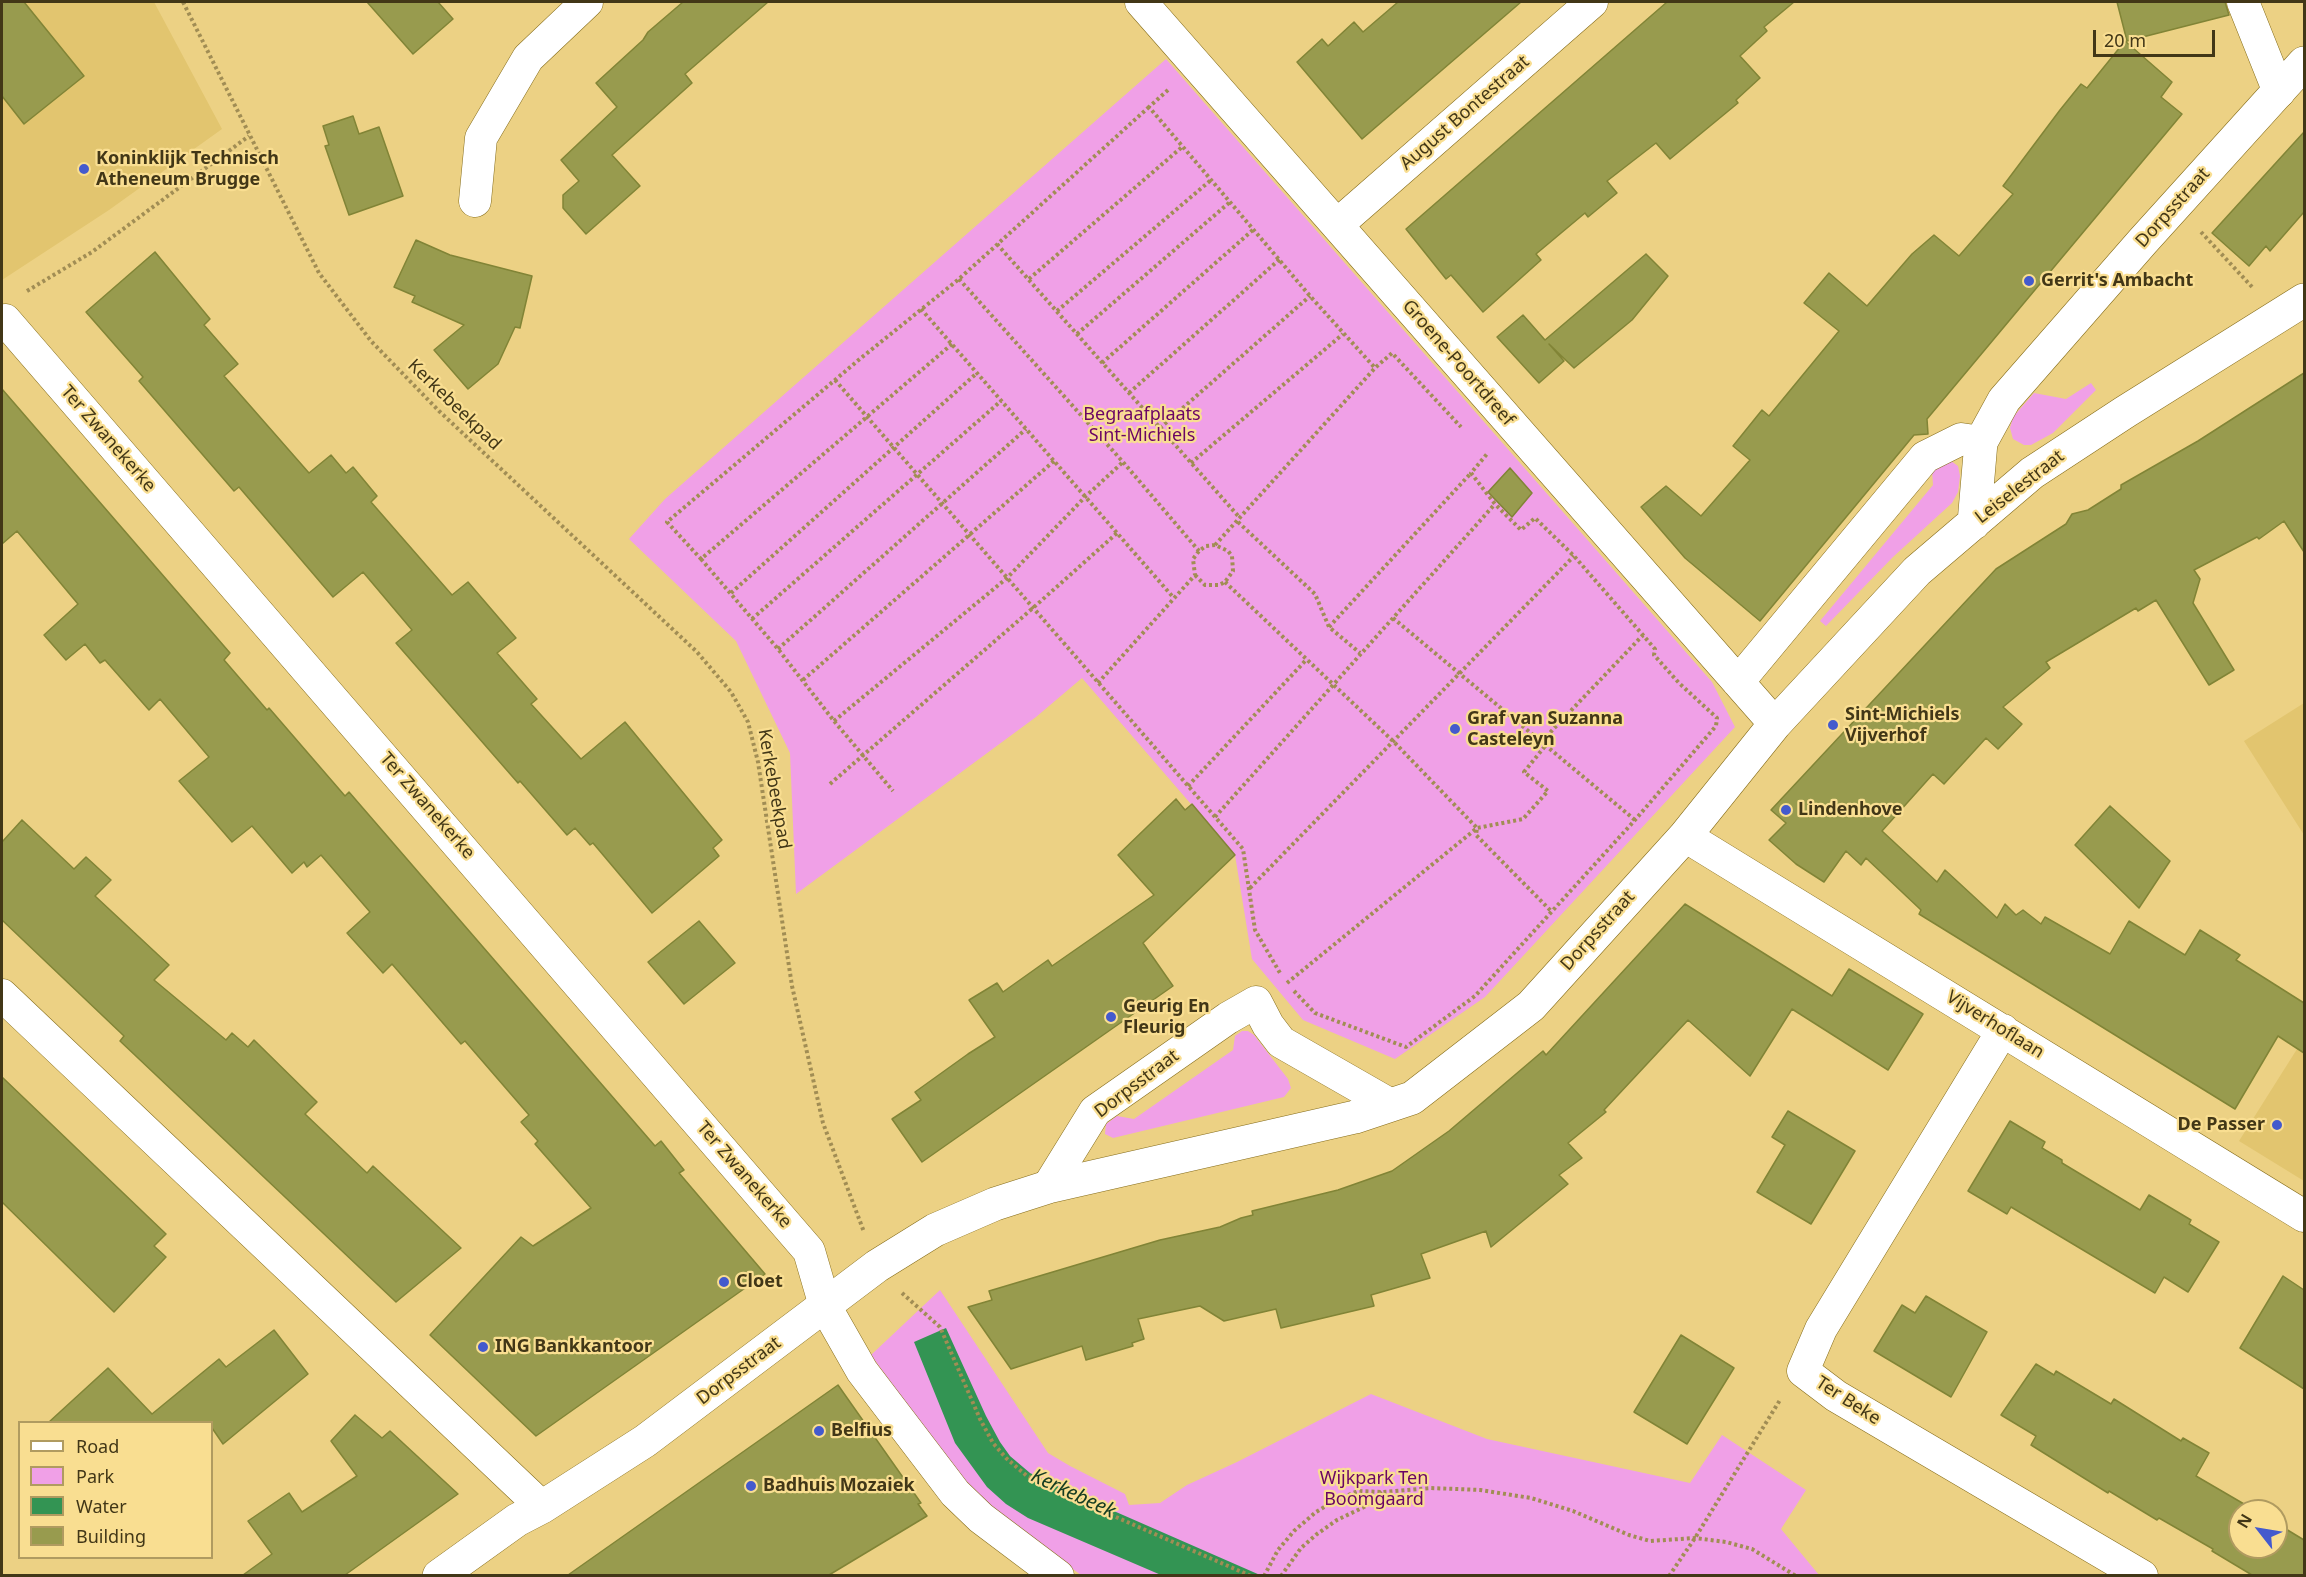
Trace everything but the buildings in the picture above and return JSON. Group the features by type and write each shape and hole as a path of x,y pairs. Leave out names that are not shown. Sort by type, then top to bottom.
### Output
{"street":[{"path":"475,201 481,138 528,58 587,2"},
{"name":"Groene-Poortdreef","path":"1141,2 1775,724"},
{"name":"August Bontestraat","path":"1337,225 1592,2"},
{"path":"2243,2 2278,93"},
{"name":"Dorpsstraat","path":"1974,523 1981,442 2004,400 2304,63"},
{"name":"Leiselestraat","path":"1775,724 1917,571 2032,473 2304,300"},
{"name":"Ter Zwanekerke","path":"13,308 809,1251 825,1306 862,1371 955,1493 981,1518 1058,1575"},
{"path":"1738,682 1925,457 1961,439 1981,442"},
{"name":"Dorpsstraat","path":"439,1575 517,1520 542,1507 645,1441 877,1266 935,1230 995,1204 1048,1187 1344,1119 1412,1098 1531,1006 1685,836 1775,724"},
{"name":"Vijverhoflaan","path":"1685,836 2304,1216"},
{"path":"2,994 542,1507"},
{"path":"1256,1002 1281,1042 1391,1105"},
{"name":"Dorpsstraat","path":"1048,1187 1095,1111 1228,1018 1256,1002"},
{"name":"Ter Beke","path":"2003,1030 1821,1329 1803,1371 1836,1396 2142,1575"}],"path":[{"name":"Kerkebeekpad","path":"183,2 319,273 371,341 440,411 697,652 730,692 748,722 758,762 792,986 823,1123 877,1266 912,1304 940,1328 993,1443 1027,1476 1054,1490 1251,1575"},
{"path":"893,791 731,592 667,522 959,279 1196,66"},
{"path":"1149,107 1310,296 1375,368"},
{"path":"13,308 249,136"},
{"path":"1029,279 1182,147"},
{"path":"1057,311 1211,180"},
{"path":"1077,334 1230,202"},
{"path":"2175,206 2251,285 2274,319"},
{"path":"1102,363 1254,229"},
{"path":"997,244 1239,520 1315,594 1329,627 1360,653"},
{"path":"1129,393 1280,259"},
{"path":"959,279 1123,462 1199,551"},
{"path":"1160,428 1310,296"},
{"path":"921,309 1173,597"},
{"path":"1191,463 1343,334"},
{"path":"701,559 952,344"},
{"path":"1215,545 1375,368 1392,353 1464,430"},
{"path":"731,592 977,373"},
{"path":"835,380 1243,849 1255,930 1287,984 1315,1013 1406,1047 1475,996 1635,820 1716,726 1717,718 1678,683 1654,655 1655,649 1574,556 1535,518 1521,530 1495,504 1471,473"},
{"path":"753,619 1001,401"},
{"path":"778,649 1026,429"},
{"path":"1329,627 1488,455 1480,447"},
{"path":"803,680 1054,461"},
{"path":"834,721 1007,578 1085,497 1123,462"},
{"path":"1215,817 1495,504"},
{"path":"830,784 1034,608 1117,533"},
{"path":"1215,545 1228,551 1234,564 1233,571 1225,582 1212,586 1205,585 1194,575 1193,559 1206,546 1215,545"},
{"path":"1249,889 1574,556"},
{"path":"1098,683 1194,575"},
{"path":"1225,582 1394,742 1477,828"},
{"path":"1393,618 1635,820"},
{"path":"1542,741 1643,635"},
{"path":"1188,786 1307,659"},
{"path":"1256,1002 1287,984 1477,828 1523,819 1548,791 1524,772 1546,745"},
{"path":"1477,828 1476,835 1552,912"},
{"path":"1669,1575 1695,1538 1779,1401 1803,1371"},
{"path":"1265,1573 1284,1543 1316,1512 1336,1500 1358,1491 1383,1492 1431,1488 1480,1490 1531,1498 1573,1511 1629,1535 1650,1541 1695,1538 1726,1542 1752,1549 1796,1575"},
{"path":"1281,1575 1301,1548 1317,1534 1337,1520 1364,1508 1383,1492"}],"shaded area":[{"name":"Koninklijk Technisch Atheneum Brugge","path":"2,2 154,2 222,129 109,210 2,280"},
{"path":"2304,703 2304,835 2244,741"},
{"name":"De Passer","path":"2304,1038 2304,1181 2239,1141"}],"green space":[{"name":"Begraafplaats Sint-Michiels","path":"1166,59 1712,682 1735,727 1485,997 1395,1059 1303,1020 1252,959 1235,855 1082,678 1036,717 796,894 790,753 736,641 629,539 665,499"},
{"path":"2091,383 2096,390 2053,433 2031,445 2024,445 2013,439 2010,428 2013,417 2034,393 2066,399"},
{"path":"1951,461 1958,466 1960,476 1958,492 1952,503 1893,557 1826,626 1820,621 1933,485 1932,470"},
{"path":"1242,1031 1248,1031 1254,1035 1288,1079 1291,1088 1284,1097 1113,1138 1105,1134 1106,1124 1117,1116 1134,1119 1233,1050 1235,1036"},
{"name":"Wijkpark Ten Boomgaard","path":"940,1290 1048,1453 1125,1494 1129,1505 1160,1503 1187,1485 1371,1394 1487,1439 1690,1483 1722,1435 1806,1490 1781,1529 1819,1575 1081,1575 983,1503 959,1477 871,1355"}],"water":[{"name":"Kerkebeek","path":"946,1328 1000,1442 1010,1456 1030,1473 1260,1575 1161,1575 1028,1518 1006,1504 987,1487 955,1443 914,1342"}],"place":[{"name":"Koninklijk Technisch Atheneum Brugge","path":"84,169"},
{"name":"Gerrit's Ambacht","path":"2029,281"},
{"name":"Sint-Michiels Vijverhof","path":"1833,725"},
{"name":"Graf van Suzanna Casteleyn","path":"1455,729"},
{"name":"Lindenhove","path":"1786,810"},
{"name":"Geurig En Fleurig","path":"1111,1017"},
{"name":"De Passer","path":"2277,1125"},
{"name":"Cloet","path":"724,1282"},
{"name":"ING Bankkantoor","path":"483,1347"},
{"name":"Belfius","path":"819,1431"},
{"name":"Badhuis Mozaiek","path":"751,1486"}]}
